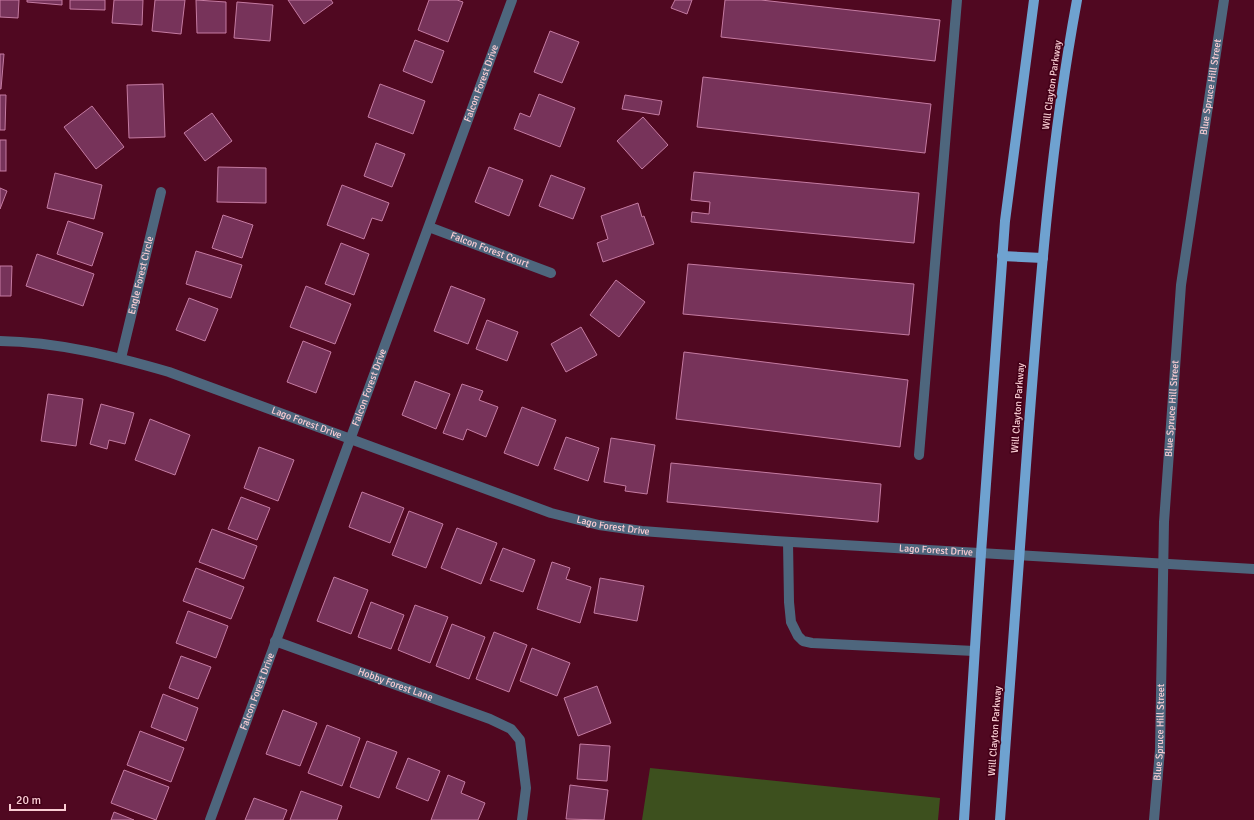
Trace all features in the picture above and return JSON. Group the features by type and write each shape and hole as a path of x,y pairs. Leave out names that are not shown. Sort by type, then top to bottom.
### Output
{"main road":[{"path":"964,820 974,651 1004,220 1034,0"},
{"name":"Will Clayton Parkway","path":"1000,820 1035,341 1043,258 1067,56 1077,0"},
{"path":"1002,256 1043,258"}],"street":[{"name":"Falcon Forest Drive","path":"210,820 404,292 430,227 512,0"},
{"path":"919,455 957,0"},
{"name":"Blue Spruce Hill Street","path":"1154,820 1160,750 1165,514 1181,285 1224,0"},
{"name":"Engle Forest Circle","path":"121,358 161,192"},
{"name":"Falcon Forest Court","path":"430,227 551,273"},
{"name":"Lago Forest Drive","path":"0,341 54,345 121,358 169,372 551,513 599,526 642,531 788,542 1254,570"},
{"path":"788,542 789,602 791,622 798,636 803,641 812,643 974,651"},
{"name":"Hobby Forest Lane","path":"275,641 490,719 511,729 520,740 526,788 522,820"}],"green space":[{"path":"650,768 940,798 938,820 642,820"}],"building":[{"path":"0,0 19,0 18,18 0,17"},
{"path":"27,0 62,0 62,5 27,2"},
{"path":"70,0 105,0 105,10 70,9"},
{"path":"114,0 143,0 142,25 112,23"},
{"path":"155,0 185,0 181,34 152,31"},
{"path":"196,0 226,2 226,33 197,33"},
{"path":"288,0 331,0 333,3 304,24"},
{"path":"429,0 457,0 463,2 448,42 418,30"},
{"path":"675,0 692,0 687,14 671,8"},
{"path":"725,0 761,0 940,20 935,61 721,37"},
{"path":"237,2 273,5 270,41 234,38"},
{"path":"550,31 579,42 562,83 534,72"},
{"path":"415,40 444,51 432,83 403,71"},
{"path":"0,54 4,54 1,89 0,89"},
{"path":"703,77 931,104 925,153 697,127"},
{"path":"163,84 165,137 129,138 127,85"},
{"path":"380,84 425,101 413,134 368,117"},
{"path":"539,94 575,108 560,147 514,129 520,113 530,117"},
{"path":"0,95 6,95 5,130 0,130"},
{"path":"625,95 662,101 659,115 622,109"},
{"path":"92,106 124,147 96,169 64,127"},
{"path":"212,113 232,141 205,161 184,133"},
{"path":"643,117 668,145 642,169 617,141"},
{"path":"0,140 6,140 6,171 0,171"},
{"path":"376,143 405,154 392,187 364,176"},
{"path":"218,167 266,168 266,203 217,202"},
{"path":"489,167 523,180 509,216 475,202"},
{"path":"694,172 919,193 914,243 691,222 692,212 709,214 710,202 691,200"},
{"path":"55,173 102,185 94,219 47,208"},
{"path":"551,175 585,188 573,219 539,206"},
{"path":"342,185 389,203 382,221 372,218 364,239 327,225"},
{"path":"0,188 7,191 0,209"},
{"path":"638,203 642,217 644,216 654,244 603,262 597,243 608,239 601,216"},
{"path":"223,215 253,225 242,258 212,248"},
{"path":"68,221 103,233 92,266 57,254"},
{"path":"341,243 369,254 354,295 325,284"},
{"path":"196,251 242,265 231,298 186,284"},
{"path":"37,254 94,274 83,306 26,286"},
{"path":"688,264 914,284 909,335 683,314"},
{"path":"0,266 12,266 11,296 0,296"},
{"path":"616,280 645,302 619,337 590,315"},
{"path":"306,286 351,304 335,344 290,327"},
{"path":"451,286 485,299 468,344 434,331"},
{"path":"189,298 218,309 205,341 176,330"},
{"path":"487,320 518,332 507,361 476,349"},
{"path":"581,327 597,355 566,372 551,344"},
{"path":"303,341 331,352 316,393 287,382"},
{"path":"684,352 908,380 900,447 676,419"},
{"path":"415,381 450,394 436,429 402,415"},
{"path":"462,384 483,391 479,400 498,407 486,437 467,429 463,440 443,433"},
{"path":"48,394 83,399 76,446 41,441"},
{"path":"101,404 134,413 125,444 109,440 107,449 90,444"},
{"path":"522,407 556,420 538,466 504,453"},
{"path":"150,419 190,435 175,475 135,460"},
{"path":"566,437 599,448 588,481 554,469"},
{"path":"611,438 655,445 647,494 625,491 626,486 604,482"},
{"path":"259,447 294,460 278,501 244,488"},
{"path":"671,463 881,484 878,522 667,502"},
{"path":"362,492 404,508 390,543 349,527"},
{"path":"241,497 270,508 257,540 228,529"},
{"path":"409,511 443,524 426,568 392,555"},
{"path":"457,528 497,543 481,584 441,568"},
{"path":"212,529 257,546 244,579 199,562"},
{"path":"503,548 535,560 523,592 490,580"},
{"path":"552,562 570,568 566,579 591,587 580,623 537,609"},
{"path":"196,568 244,587 231,619 183,601"},
{"path":"334,577 368,590 351,634 317,621"},
{"path":"600,578 644,586 637,621 594,613"},
{"path":"371,602 404,615 391,649 358,637"},
{"path":"415,605 448,617 430,663 398,650"},
{"path":"188,611 228,626 216,658 176,643"},
{"path":"452,624 485,637 469,679 436,666"},
{"path":"494,632 527,645 509,692 476,679"},
{"path":"532,648 570,663 557,696 520,681"},
{"path":"181,656 211,667 198,699 169,688"},
{"path":"597,686 611,723 578,736 564,698"},
{"path":"163,694 198,708 186,741 151,727"},
{"path":"283,710 317,723 300,766 266,754"},
{"path":"327,725 360,738 342,786 308,773"},
{"path":"140,731 184,748 171,782 127,765"},
{"path":"367,741 397,752 379,798 350,787"},
{"path":"580,744 610,746 607,781 577,779"},
{"path":"408,758 440,771 428,801 396,788"},
{"path":"124,770 169,787 156,820 111,803"},
{"path":"448,775 465,782 461,793 485,803 478,820 431,820"},
{"path":"570,785 608,790 604,820 566,819"},
{"path":"301,791 342,806 337,820 290,820"},
{"path":"254,798 287,810 283,820 245,820"},
{"path":"114,812 134,820 111,820"}]}
